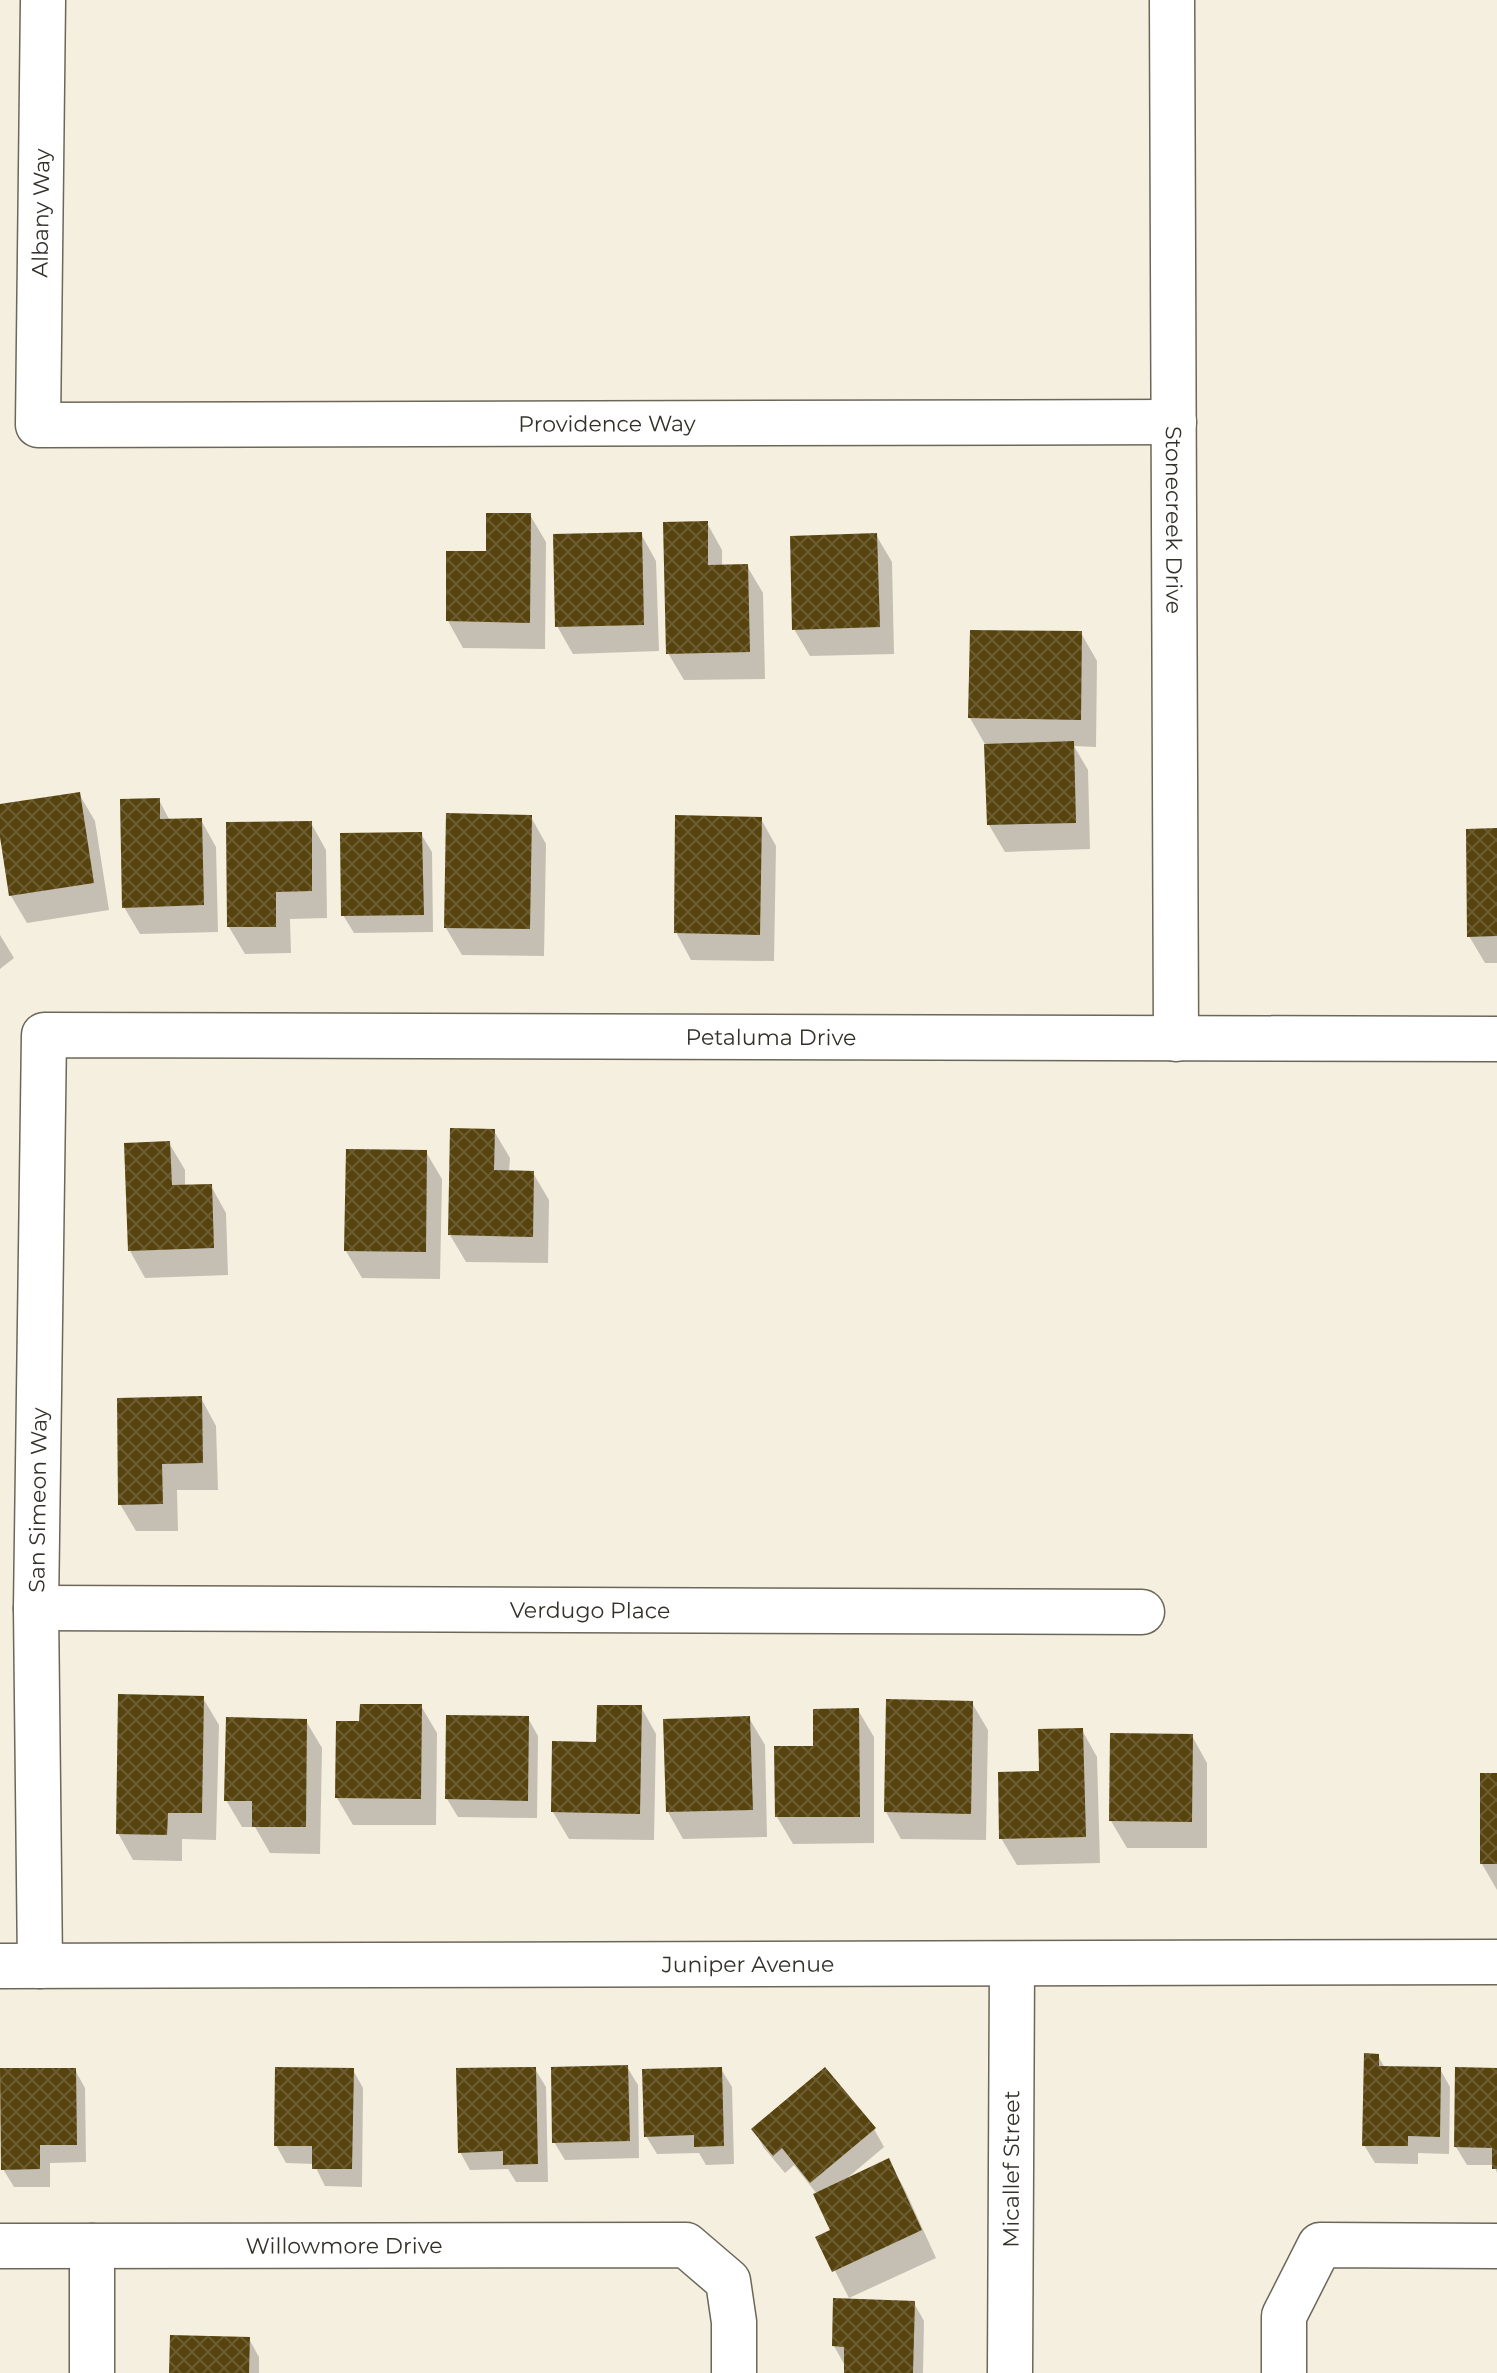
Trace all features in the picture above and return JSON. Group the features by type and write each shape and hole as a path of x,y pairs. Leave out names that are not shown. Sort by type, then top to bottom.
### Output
{"street":[{"name":"Albany Way","path":"38,425 43,0"},
{"name":"Stonecreek Drive","path":"1172,0 1176,1039"},
{"name":"Providence Way","path":"38,425 1174,422"},
{"name":"Petaluma Drive","path":"44,1035 1497,1039"},
{"name":"San Simeon Way","path":"20,1966 36,1608 44,1035"},
{"name":"Verdugo Place","path":"36,1608 1142,1612"},
{"name":"Juniper Avenue","path":"20,1966 1497,1962"},
{"name":"Micallef Street","path":"1010,2373 1012,1965"},
{"name":"Willowmore Drive","path":"0,2246 686,2245 728,2281 734,2322 734,2373"},
{"path":"1284,2373 1284,2316 1320,2245 1497,2246"},
{"path":"92,2246 92,2373"}],"building":[{"path":"486,513 531,513 530,623 446,621 446,551 486,551"},
{"path":"708,521 708,565 748,564 750,652 666,654 663,522"},
{"path":"642,532 644,625 555,627 553,534"},
{"path":"877,533 880,627 792,630 790,536"},
{"path":"970,630 1082,631 1081,720 968,718"},
{"path":"1074,741 1076,823 987,825 984,744"},
{"path":"80,792 94,883 9,896 0,837 0,804"},
{"path":"160,798 160,819 202,818 204,905 122,908 120,799"},
{"path":"446,813 532,815 530,929 444,928"},
{"path":"675,815 762,817 760,935 674,933"},
{"path":"312,821 312,891 276,892 276,927 227,927 226,822"},
{"path":"1497,828 1497,936 1467,937 1466,829"},
{"path":"422,832 424,915 341,916 340,833"},
{"path":"450,1128 495,1129 494,1170 534,1171 533,1237 448,1235"},
{"path":"170,1141 172,1185 212,1184 214,1248 128,1251 124,1143"},
{"path":"346,1149 427,1150 426,1252 344,1251"},
{"path":"202,1396 203,1463 162,1464 163,1504 118,1505 117,1398"},
{"path":"118,1694 204,1696 202,1813 168,1813 167,1835 116,1834"},
{"path":"886,1699 973,1701 971,1814 884,1812"},
{"path":"360,1704 422,1704 421,1799 335,1798 336,1721 359,1721"},
{"path":"597,1705 642,1705 640,1814 551,1812 552,1741 596,1742"},
{"path":"859,1708 860,1817 775,1817 774,1746 813,1746 813,1709"},
{"path":"446,1715 529,1716 528,1801 445,1799"},
{"path":"750,1716 753,1810 666,1812 663,1719"},
{"path":"226,1717 307,1719 306,1827 252,1827 252,1801 224,1801"},
{"path":"1083,1728 1086,1837 999,1839 998,1772 1039,1771 1038,1729"},
{"path":"1110,1733 1193,1734 1192,1822 1109,1821"},
{"path":"1480,1773 1497,1773 1497,1864 1480,1864"},
{"path":"1364,2053 1379,2054 1379,2066 1441,2067 1440,2137 1408,2136 1408,2146 1362,2146"},
{"path":"628,2065 630,2141 552,2143 551,2067"},
{"path":"275,2067 354,2068 352,2169 312,2169 312,2146 274,2146"},
{"path":"536,2067 538,2164 503,2165 503,2151 458,2153 456,2068"},
{"path":"722,2067 724,2146 694,2147 694,2135 644,2137 642,2069"},
{"path":"825,2067 876,2128 810,2183 782,2148 773,2156 751,2129"},
{"path":"1455,2067 1497,2068 1497,2169 1492,2169 1492,2148 1454,2147"},
{"path":"0,2068 76,2068 77,2145 40,2145 40,2169 1,2170"},
{"path":"889,2158 922,2230 832,2272 815,2237 830,2230 813,2194"},
{"path":"833,2298 915,2301 913,2373 844,2373 844,2347 832,2346"},
{"path":"170,2335 250,2337 249,2373 169,2373"}]}
